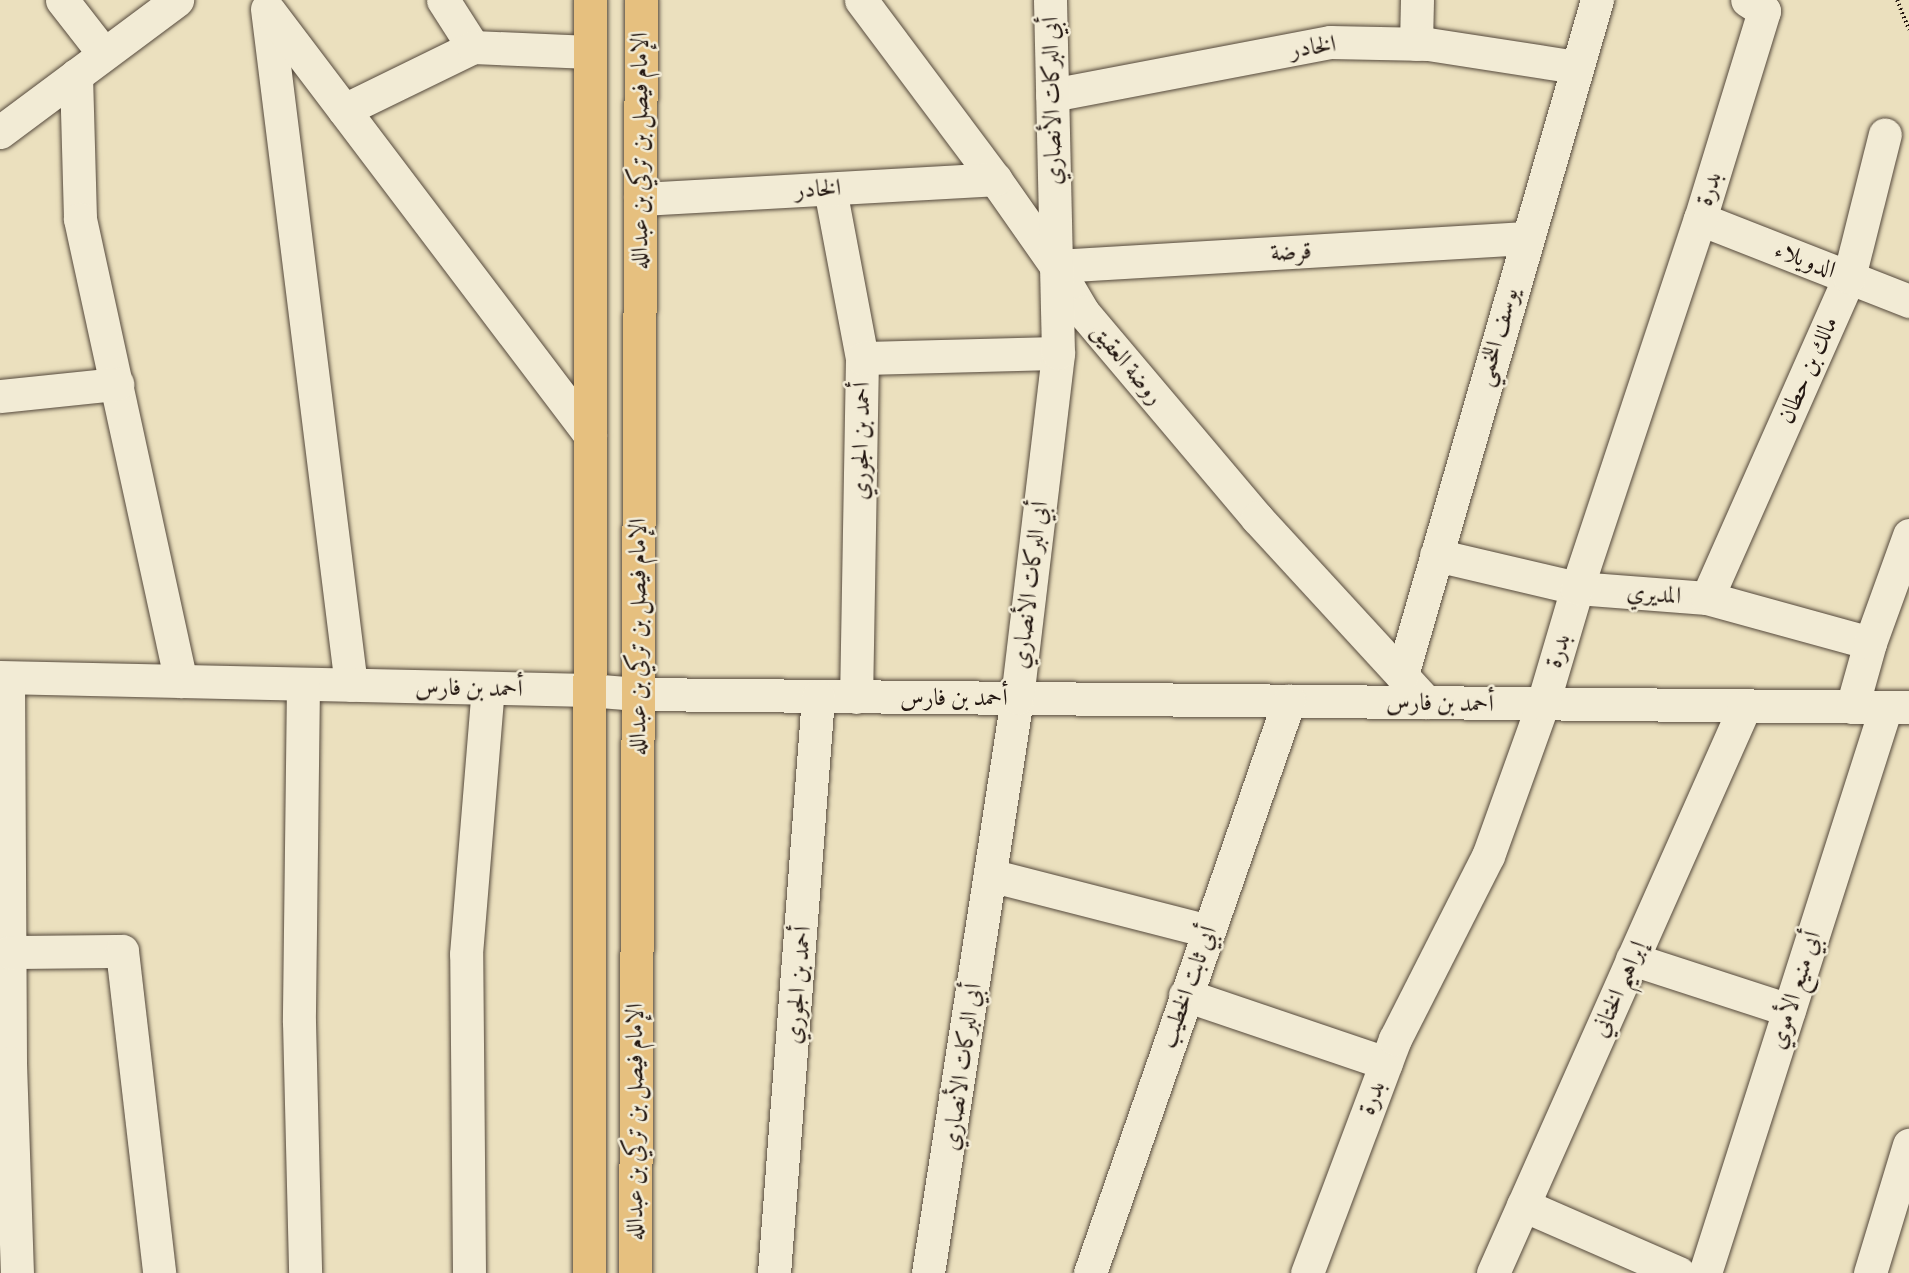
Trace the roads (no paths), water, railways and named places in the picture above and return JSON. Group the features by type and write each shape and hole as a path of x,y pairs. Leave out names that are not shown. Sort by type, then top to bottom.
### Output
{"main road":[{"name":"الإمام فيصل بن تركي بن عبدالله","path":"589,1273 590,0"},
{"name":"الإمام فيصل بن تركي بن عبدالله","path":"635,1273 641,0"}],"street":[{"path":"62,0 104,54"},
{"path":"0,132 177,0"},
{"path":"443,0 473,47"},
{"name":"روضة العقيق","path":"861,0 995,179 1056,266 1083,312 1257,518 1426,702"},
{"name":"أبي البركات الأنصاري","path":"928,1273 1017,698 1058,353 1050,0"},
{"path":"1416,44 1417,0"},
{"name":"يوسف اللخمي","path":"1402,675 1526,238 1597,0"},
{"path":"264,4 590,435"},
{"path":"264,4 351,685"},
{"name":"بدرة","path":"1307,1273 1386,1063 1488,856 1543,704 1577,588 1700,219 1756,5"},
{"name":"الخادر","path":"1052,95 1330,42 1416,44 1576,67"},
{"path":"344,110 473,47 590,52"},
{"path":"76,75 80,219 181,681"},
{"name":"مالك بن حطان","path":"1707,598 1849,277 1885,134"},
{"name":"الخادر","path":"640,199 995,179"},
{"name":"أحمد بن الجوري","path":"830,189 862,358 856,697"},
{"name":"الدويلاء","path":"1700,219 1909,301"},
{"name":"قرضة","path":"1056,266 1526,238"},
{"path":"862,358 1058,353"},
{"path":"0,396 117,384"},
{"path":"1852,707 1870,643 1909,535"},
{"name":"المديري","path":"1436,555 1577,588 1707,598 1870,643"},
{"path":"4,677 17,1273"},
{"name":"أحمد بن فارس","path":"4,677 589,690 638,694 1898,707"},
{"path":"303,684 299,1022 305,1273"},
{"path":"469,1273 466,954 488,688"},
{"name":"أحمد بن الجوري","path":"774,1273 818,696"},
{"name":"أبي ثابت الخطيب","path":"1090,1273 1289,701"},
{"name":"إبراهيم الختاني","path":"1493,1273 1745,706"},
{"name":"أبي منيع الأموي","path":"1705,1273 1789,1010 1898,707"},
{"path":"990,875 1208,930"},
{"path":"9,952 122,951 159,1273"},
{"path":"1632,959 1789,1010"},
{"path":"1185,995 1386,1063"},
{"path":"1870,1273 1909,1145"},
{"path":"1523,1205 1679,1273"}]}
